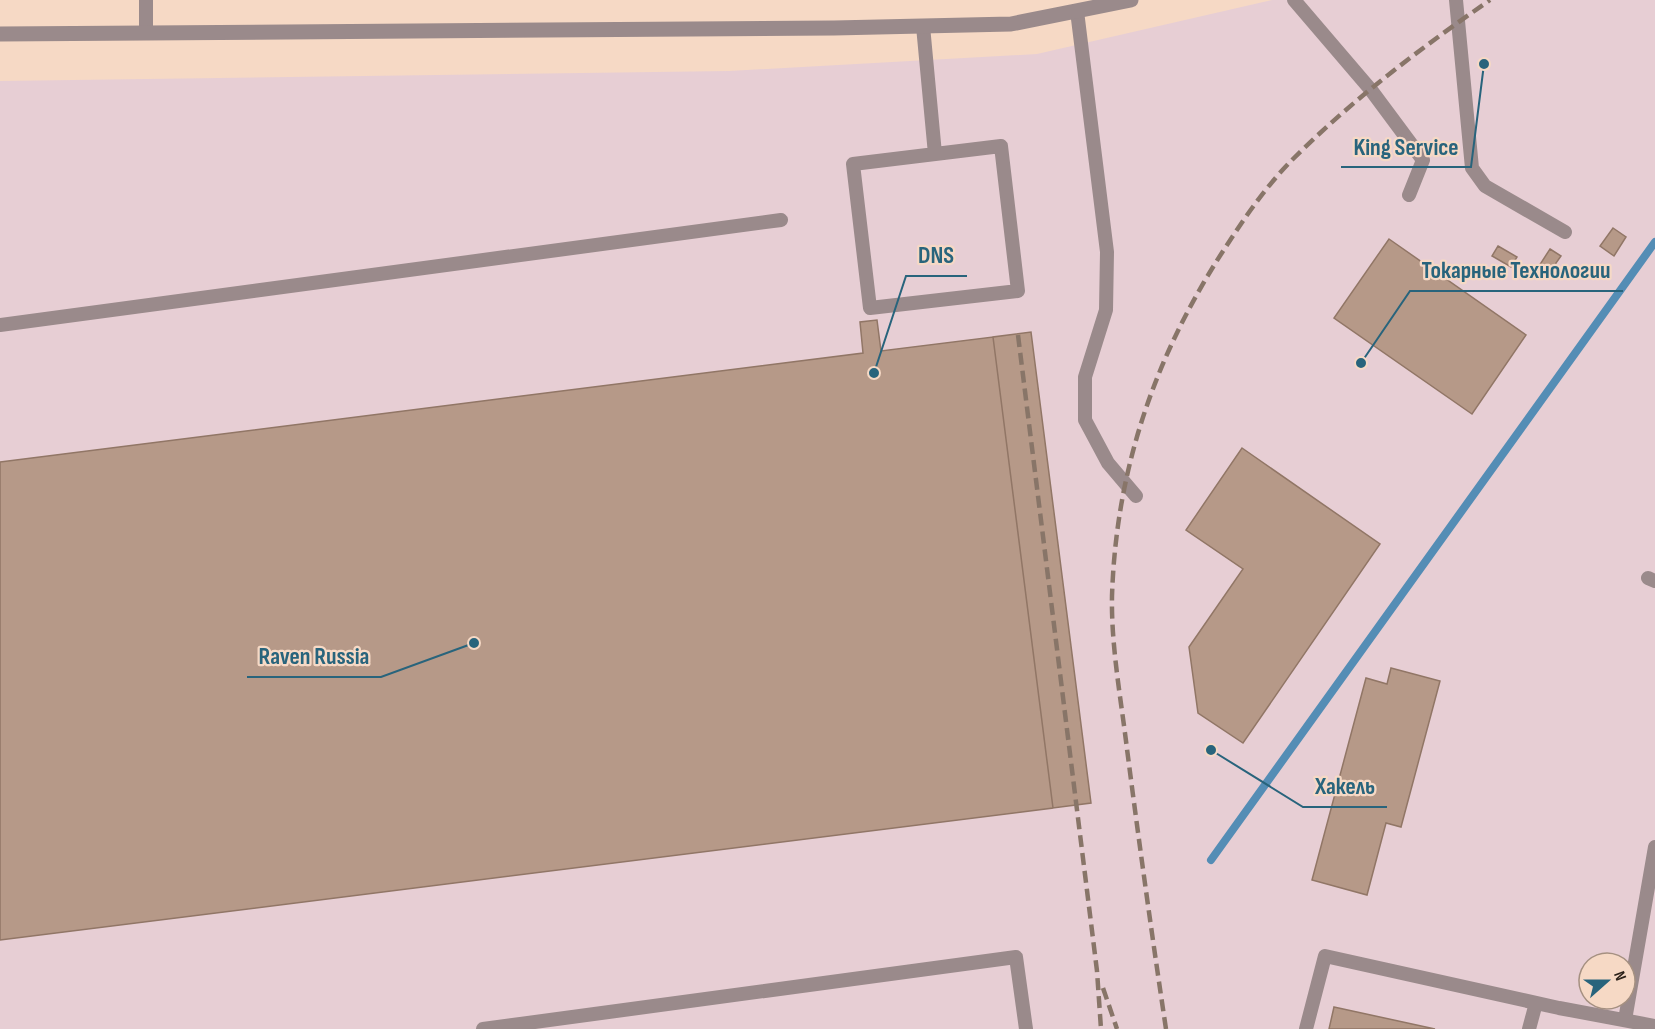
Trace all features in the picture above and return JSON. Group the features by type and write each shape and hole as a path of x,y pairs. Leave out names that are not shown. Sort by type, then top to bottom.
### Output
{"street":[{"path":"0,34 1011,24 1131,0"}],"lane":[{"path":"146,0 146,32"},
{"path":"1294,0 1371,90 1423,160 1409,195"},
{"path":"1456,0 1472,168 1485,186 1564,232"},
{"path":"1077,11 1107,252 1106,310 1085,376 1085,420 1108,463 1136,496"},
{"path":"923,26 935,154"},
{"path":"1001,146 1018,291 870,308 853,164 935,154 1001,146"},
{"path":"0,325 782,220"},
{"path":"1625,1020 1655,847"},
{"path":"1306,1029 1324,956 1536,1003 1655,1026"},
{"path":"483,1029 1016,957 1026,1029"},
{"path":"1529,1029 1536,1003"}],"shaded area":[{"path":"1272,0 1655,0 1655,1029 0,1029 0,81 729,71 1037,54"}],"building":[{"path":"1613,228 1626,237 1614,256 1600,246"},
{"path":"1389,239 1526,335 1472,414 1334,318"},
{"path":"1498,246 1517,257 1511,267 1492,256"},
{"path":"1550,249 1561,256 1549,273 1539,266"},
{"path":"877,320 881,351 993,337 1053,808 0,940 0,462 863,353 860,322"},
{"path":"1031,332 1091,803 1053,808 993,337"},
{"path":"1242,448 1380,544 1243,743 1198,713 1189,647 1243,569 1186,530"},
{"path":"1391,668 1440,681 1401,827 1386,823 1367,895 1312,880 1366,678 1387,684"},
{"path":"1334,1007 1435,1029 1329,1029"}],"waterway":[{"path":"1211,860 1655,242"}],"railway":[{"path":"1166,1029 1119,692 1112,615 1115,549 1122,503 1131,458 1144,414 1160,371 1200,288 1240,225 1274,180 1316,137 1364,95 1490,0"},
{"path":"1018,335 1097,971 1101,1029"},
{"path":"1103,988 1117,1029"}],"place":[{"name":"King Service","path":"1484,64"},
{"name":"Токарные Технологии","path":"1361,363"},
{"name":"DNS","path":"874,373"},
{"name":"Raven Russia","path":"474,643"},
{"name":"Хакель","path":"1211,750"}]}
